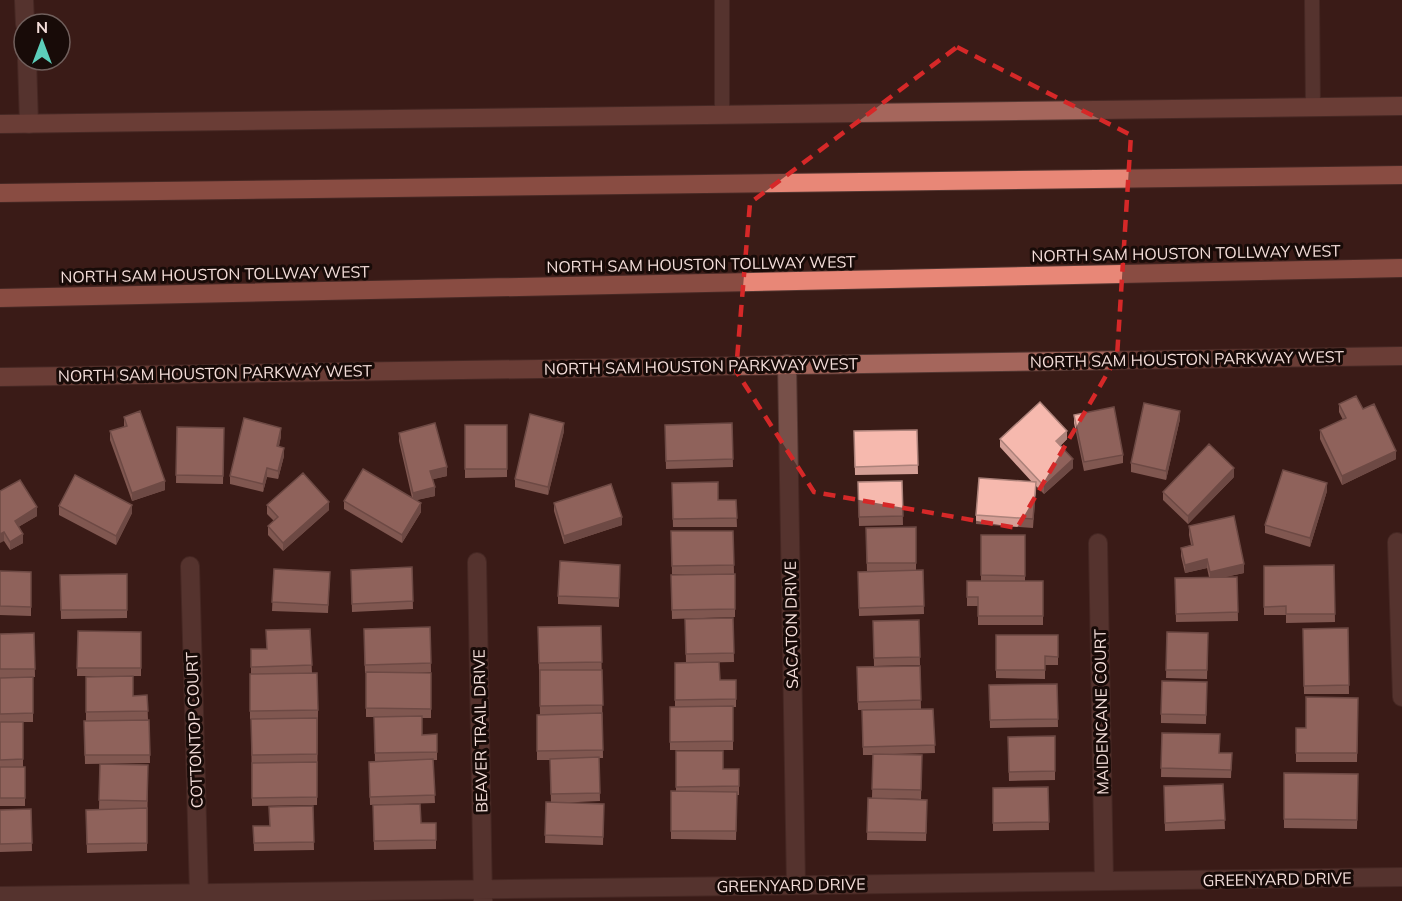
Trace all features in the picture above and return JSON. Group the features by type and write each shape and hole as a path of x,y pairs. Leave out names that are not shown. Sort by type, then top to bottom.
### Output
{"highway":[{"path":"0,193 1402,175"},
{"name":"NORTH SAM HOUSTON TOLLWAY WEST","path":"0,298 1402,268"}],"main road":[{"path":"0,124 1402,106"},
{"name":"NORTH SAM HOUSTON PARKWAY WEST","path":"0,377 1402,356"}],"street":[{"path":"27,72 29,124"},
{"name":"SACATON DRIVE","path":"787,364 796,885"},
{"path":"1397,542 1402,697"},
{"name":"MAIDENCANE COURT","path":"1098,543 1104,881"},
{"name":"BEAVER TRAIL DRIVE","path":"477,561 483,895"},
{"name":"COTTONTOP COURT","path":"190,566 199,894"},
{"name":"GREENYARD DRIVE","path":"0,896 483,895 796,885 1402,877"}],"lane":[{"path":"722,0 722,116"},
{"path":"1312,0 1313,108"}],"highlighted area":[{"path":"957,47 1131,135 1117,357 1017,528 814,492 736,371 750,203"}],"building":[{"path":"1356,396 1363,409 1374,404 1396,451 1342,476 1320,430 1346,418 1339,404"},
{"path":"1040,402 1067,431 1056,441 1073,459 1044,486 1000,439"},
{"path":"1144,403 1180,411 1166,471 1131,463"},
{"path":"1114,407 1123,455 1084,462 1074,415"},
{"path":"140,411 165,481 132,493 110,431 127,426 124,417"},
{"path":"530,414 564,423 548,487 515,479"},
{"path":"244,418 281,428 277,446 284,448 278,471 267,468 263,484 230,476"},
{"path":"435,423 447,467 430,471 435,487 413,493 399,433"},
{"path":"732,423 733,459 666,461 665,425"},
{"path":"465,425 507,425 507,469 465,469"},
{"path":"177,427 224,428 223,476 176,475"},
{"path":"917,430 918,465 855,467 854,431"},
{"path":"1209,444 1234,468 1188,516 1163,492"},
{"path":"363,469 421,503 402,535 344,501"},
{"path":"1283,470 1327,483 1310,538 1265,525"},
{"path":"303,473 329,502 283,543 268,526 278,517 267,505"},
{"path":"75,475 132,505 116,536 59,506"},
{"path":"979,478 1036,482 1033,519 976,515"},
{"path":"20,480 37,507 15,521 23,534 10,542 4,532 0,534 0,491"},
{"path":"902,481 903,516 859,517 858,482"},
{"path":"718,482 718,500 736,500 737,518 673,519 672,483"},
{"path":"611,484 622,517 564,536 554,503"},
{"path":"1234,516 1244,564 1210,572 1207,559 1185,565 1181,548 1193,545 1189,526"},
{"path":"916,527 916,563 867,563 866,528"},
{"path":"671,531 733,531 734,565 672,566"},
{"path":"981,535 1025,535 1025,576 981,575"},
{"path":"560,561 620,565 619,598 558,596"},
{"path":"1334,565 1335,614 1286,614 1286,606 1264,607 1264,566"},
{"path":"412,567 413,601 352,604 351,570"},
{"path":"274,569 330,572 328,605 272,602"},
{"path":"923,570 924,606 859,608 858,572"},
{"path":"0,571 31,572 31,607 0,606"},
{"path":"127,574 127,610 61,610 60,575"},
{"path":"735,574 735,609 672,610 671,575"},
{"path":"1237,577 1238,612 1176,614 1175,578"},
{"path":"967,581 1043,581 1043,616 978,616 978,597 967,597"},
{"path":"733,618 734,653 686,654 685,619"},
{"path":"919,620 920,657 874,658 873,621"},
{"path":"601,626 602,662 539,663 538,627"},
{"path":"430,627 431,663 365,665 364,629"},
{"path":"1348,628 1349,685 1304,686 1303,629"},
{"path":"310,629 312,665 251,667 251,649 267,649 266,630"},
{"path":"78,631 141,632 141,668 77,668"},
{"path":"1167,632 1208,633 1207,670 1166,670"},
{"path":"34,633 35,669 0,669 0,634"},
{"path":"996,635 1058,635 1058,657 1045,656 1045,670 996,670"},
{"path":"719,662 720,680 736,680 736,699 675,700 675,663"},
{"path":"920,666 921,700 858,702 857,667"},
{"path":"540,670 602,670 603,705 540,706"},
{"path":"366,672 431,673 431,709 366,708"},
{"path":"317,673 318,710 250,711 250,674"},
{"path":"133,676 133,696 147,695 148,711 86,712 86,677"},
{"path":"33,677 33,713 0,714 0,678"},
{"path":"1162,681 1207,682 1206,715 1161,714"},
{"path":"1057,684 1058,719 990,720 989,685"},
{"path":"1306,697 1358,698 1357,753 1296,753 1296,728 1306,728"},
{"path":"733,706 733,741 670,742 670,707"},
{"path":"933,709 935,745 863,747 862,710"},
{"path":"602,713 603,750 537,751 537,715"},
{"path":"422,716 422,735 437,734 437,752 375,753 374,717"},
{"path":"317,718 317,754 252,755 251,719"},
{"path":"149,720 150,755 85,755 84,721"},
{"path":"0,722 23,722 23,759 0,760"},
{"path":"1162,733 1220,734 1219,753 1232,753 1231,770 1161,768"},
{"path":"1055,736 1055,771 1009,772 1008,737"},
{"path":"676,751 723,751 723,769 739,769 739,786 676,787"},
{"path":"873,754 922,755 921,790 872,789"},
{"path":"599,757 600,793 551,794 550,759"},
{"path":"433,759 435,795 370,797 369,762"},
{"path":"317,762 317,797 252,798 252,763"},
{"path":"100,764 148,765 147,801 99,800"},
{"path":"0,767 25,767 25,798 0,798"},
{"path":"1284,773 1358,774 1357,820 1284,819"},
{"path":"1223,784 1225,820 1165,823 1164,786"},
{"path":"1048,787 1049,822 993,823 993,788"},
{"path":"671,791 737,792 736,831 671,831"},
{"path":"868,798 927,800 926,833 867,832"},
{"path":"546,802 604,804 603,837 545,835"},
{"path":"420,804 421,823 436,823 436,840 374,841 373,805"},
{"path":"313,806 314,842 254,843 253,826 270,826 269,807"},
{"path":"147,808 147,843 87,844 86,810"},
{"path":"31,809 32,843 0,844 0,810"}]}
